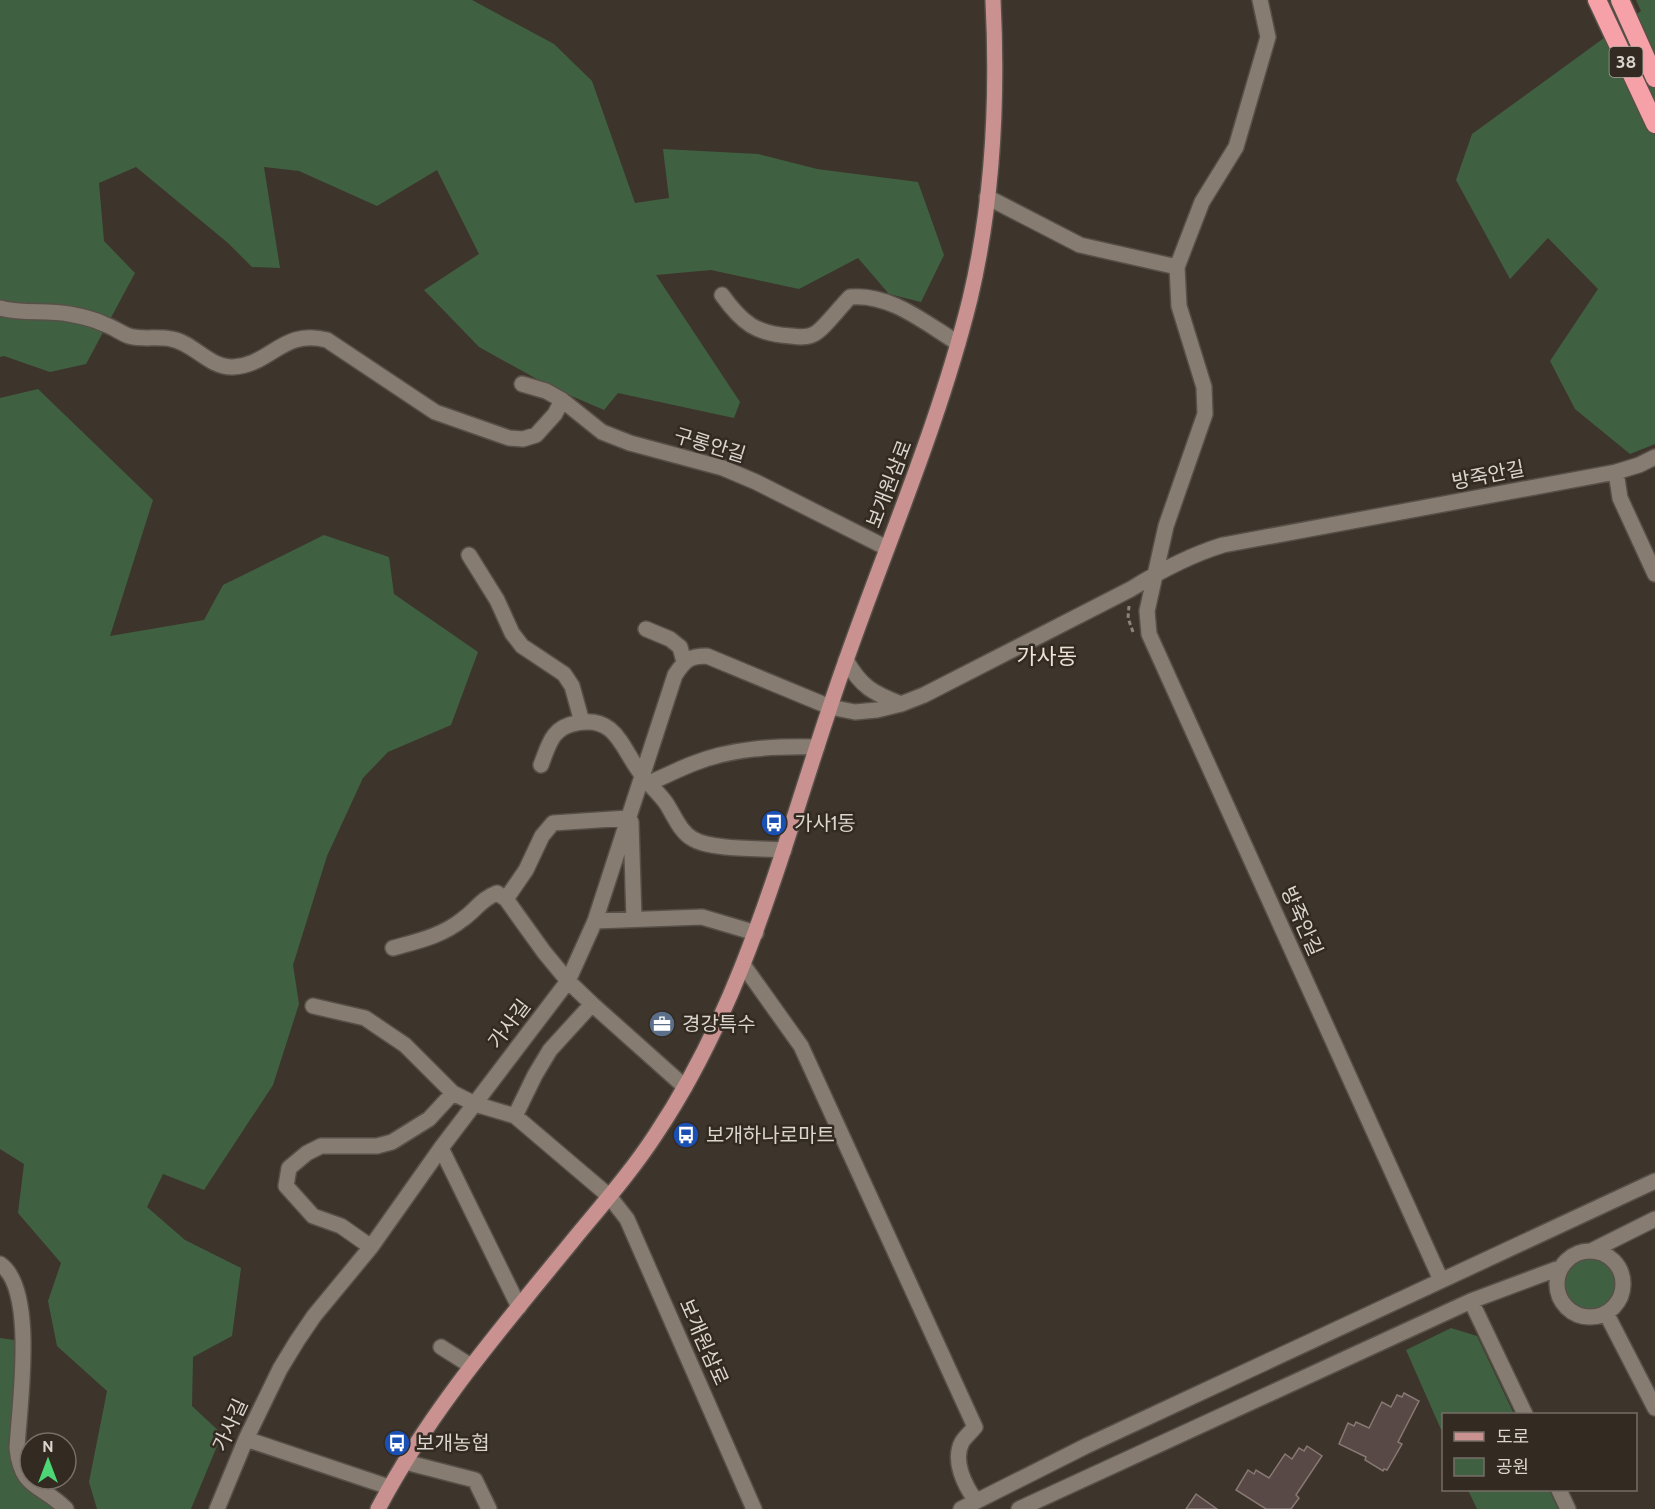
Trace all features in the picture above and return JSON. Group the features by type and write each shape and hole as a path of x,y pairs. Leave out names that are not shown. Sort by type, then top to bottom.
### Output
{"highway":[{"name":"38","path":"1598,0 1655,124"},
{"name":"38","path":"1620,0 1655,78"}],"main road":[{"name":"보개원삼로","path":"378,1509 423,1433 471,1366 656,1135 706,1050 744,966 846,660 923,455 958,343 975,274 987,197 995,105 993,0"}],"street":[{"path":"1154,574 1166,526 1206,414 1204,387 1179,306 1177,267 1202,202 1236,147 1268,37 1260,0"},
{"path":"987,197 1080,245 1177,267"},
{"path":"722,295 737,315 766,334 804,337 816,334 850,297 866,296 894,305 958,343"},
{"path":"0,308 10,311 69,314 102,323 130,336 172,339 190,347 213,362 231,368 250,364 296,339 313,336 327,340 435,412 509,438 523,439 536,435 555,414 562,400"},
{"name":"구롱안길","path":"522,384 546,391 562,400 602,432 630,443 723,468 756,482 887,548"},
{"name":"방죽안길","path":"830,707 855,712 877,710 924,695 1131,589 1154,574 1182,560 1223,545 1616,472 1655,457"},
{"path":"1616,472 1620,498 1655,574"},
{"path":"469,555 497,600 512,633 522,646 564,674 572,686 582,722"},
{"name":"방죽안길","path":"1154,574 1147,611 1149,634 1441,1280"},
{"path":"646,629 670,639 680,647 684,662 695,656 707,656 830,707"},
{"path":"846,660 856,679 867,688 879,696 901,704"},
{"name":"가사길","path":"217,1509 246,1438 280,1369 297,1341 314,1316 371,1247 441,1148 568,981 595,921 629,815 645,779 675,675 684,662"},
{"path":"542,765 550,739 565,725 600,722 613,730 645,779 664,800 686,834 694,840 707,845 784,850"},
{"path":"645,779 693,763 748,750 817,747"},
{"path":"506,899 526,870 542,836 553,824 629,815 634,919"},
{"path":"393,948 432,938 464,919 485,898 497,894 506,899 568,981 685,1087"},
{"path":"595,921 702,916 756,933"},
{"path":"744,966 801,1046 975,1427 962,1442 958,1458 966,1487 976,1501"},
{"path":"515,1116 550,1050 592,1004"},
{"path":"313,1006 364,1018 382,1028 405,1045 453,1093 475,1104 515,1116 609,1196"},
{"path":"371,1247 341,1226 314,1216 286,1186 290,1168 307,1153 321,1146 377,1146 392,1142 429,1119 453,1093"},
{"path":"441,1148 519,1307"},
{"path":"961,1509 1086,1446 1655,1181"},
{"name":"보개원삼로","path":"609,1196 627,1219 754,1509"},
{"path":"1591,1251 1608,1256 1619,1268 1623,1276 1622,1293 1618,1301 1606,1313 1598,1316 1581,1316 1566,1307 1558,1292 1558,1275 1562,1267 1574,1255 1591,1251 1655,1220"},
{"path":"0,1264 7,1269 17,1285 22,1306 24,1331 18,1462 25,1477 31,1483 66,1509"},
{"path":"1019,1509 1471,1300 1562,1267"},
{"path":"1471,1300 1525,1413"},
{"path":"1606,1313 1655,1408"},
{"path":"441,1347 471,1366"},
{"path":"246,1438 389,1487"},
{"path":"405,1462 475,1480 489,1509"},
{"path":"1559,1491 1568,1509"}],"green space":[{"path":"0,0 472,0 554,44 592,81 635,203 669,198 663,149 758,154 817,169 918,182 944,255 921,302 889,294 858,258 799,289 711,270 656,275 740,402 734,418 618,393 604,410 553,388 479,347 424,290 479,254 437,170 377,206 299,171 264,167 280,268 252,267 228,243 136,167 99,183 104,241 135,273 86,364 50,372 4,356 0,357"},
{"path":"1636,0 1655,0 1655,444 1630,454 1575,409 1550,361 1598,289 1548,238 1510,279 1456,180 1472,134 1641,11"},
{"path":"38,389 153,500 110,636 204,620 223,585 324,535 389,557 394,594 478,652 451,725 388,752 363,778 327,856 293,965 299,1004 273,1085 204,1190 163,1174 147,1207 185,1240 241,1268 232,1336 193,1357 192,1406 222,1434 191,1509 97,1509 89,1482 107,1391 57,1346 48,1301 61,1263 18,1213 24,1164 0,1149 0,398"},
{"path":"1590,1258 1600,1260 1609,1266 1615,1275 1617,1285 1615,1295 1609,1304 1600,1310 1590,1312 1580,1310 1571,1304 1565,1295 1563,1285 1565,1275 1571,1266 1580,1260"},
{"path":"1451,1328 1477,1336 1514,1413 1442,1413 1442,1432 1406,1350"},
{"path":"0,1338 22,1341 18,1491 45,1491 67,1509 0,1509"},
{"path":"1468,1491 1549,1491 1558,1509 1477,1509"}],"building":[{"path":"1404,1393 1419,1401 1398,1442 1402,1444 1387,1470 1383,1471 1365,1460 1366,1457 1339,1444 1348,1423 1354,1426 1356,1422 1369,1428 1382,1402 1391,1407 1397,1395 1402,1397"},
{"path":"1307,1446 1322,1456 1296,1495 1299,1498 1291,1509 1266,1509 1236,1490 1248,1470 1254,1474 1256,1470 1269,1478 1285,1454 1292,1459 1299,1448 1304,1451"},
{"path":"1196,1494 1217,1509 1186,1509"}],"place":[{"name":"가사1동","path":"774,823"},
{"name":"경강특수","path":"662,1024"},
{"name":"보개하나로마트","path":"686,1135"},
{"name":"보개농협","path":"397,1443"}],"district":[{"name":"가사동","path":"1047,656"}]}
